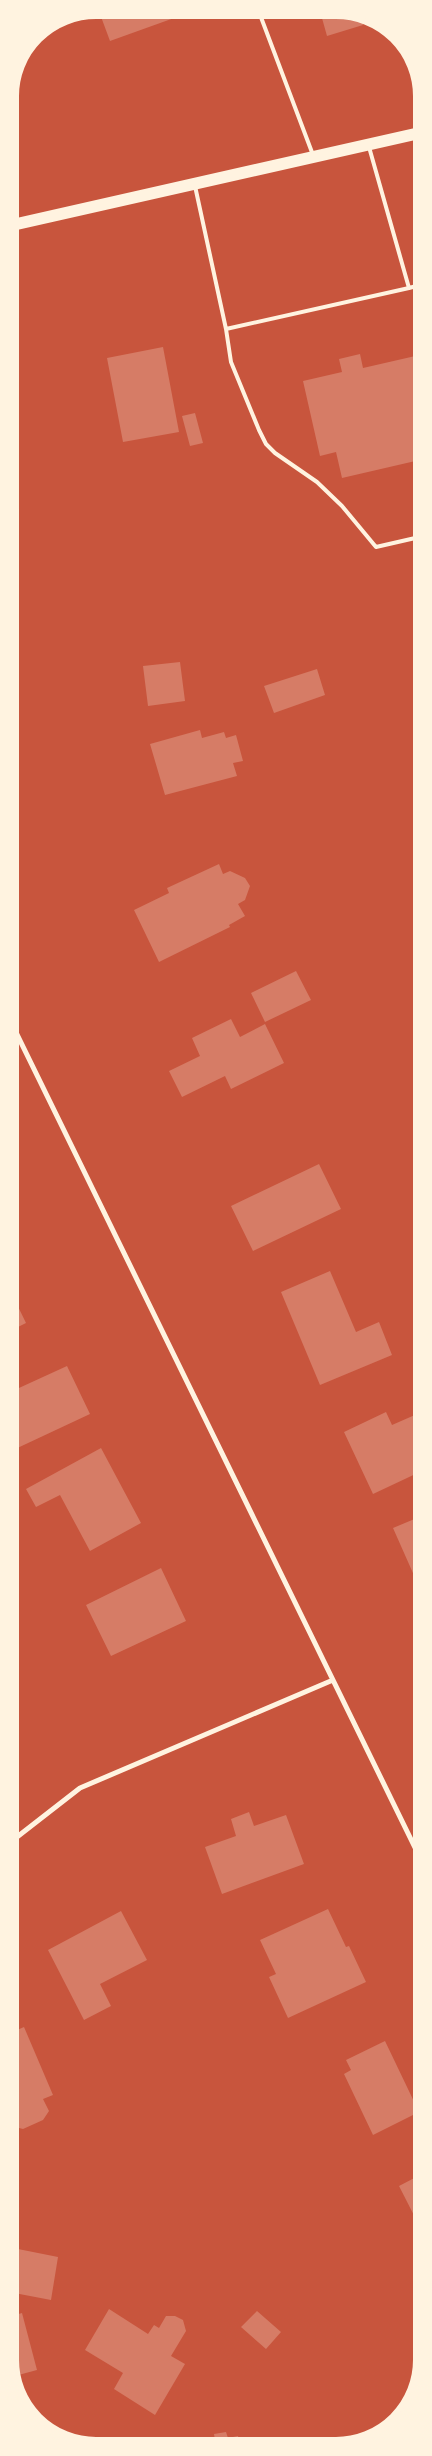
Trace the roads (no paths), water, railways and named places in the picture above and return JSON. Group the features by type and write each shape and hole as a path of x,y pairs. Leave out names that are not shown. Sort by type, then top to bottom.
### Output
{"main road":[{"path":"16,224 416,134"}],"street":[{"path":"16,1032 416,1850"},
{"path":"16,1838 80,1788 333,1680"}],"lane":[{"path":"261,16 314,157"},
{"path":"368,144 408,288"},
{"path":"195,184 226,330 230,362 266,444 329,494 376,547 416,538"},
{"path":"226,330 416,286"}]}
